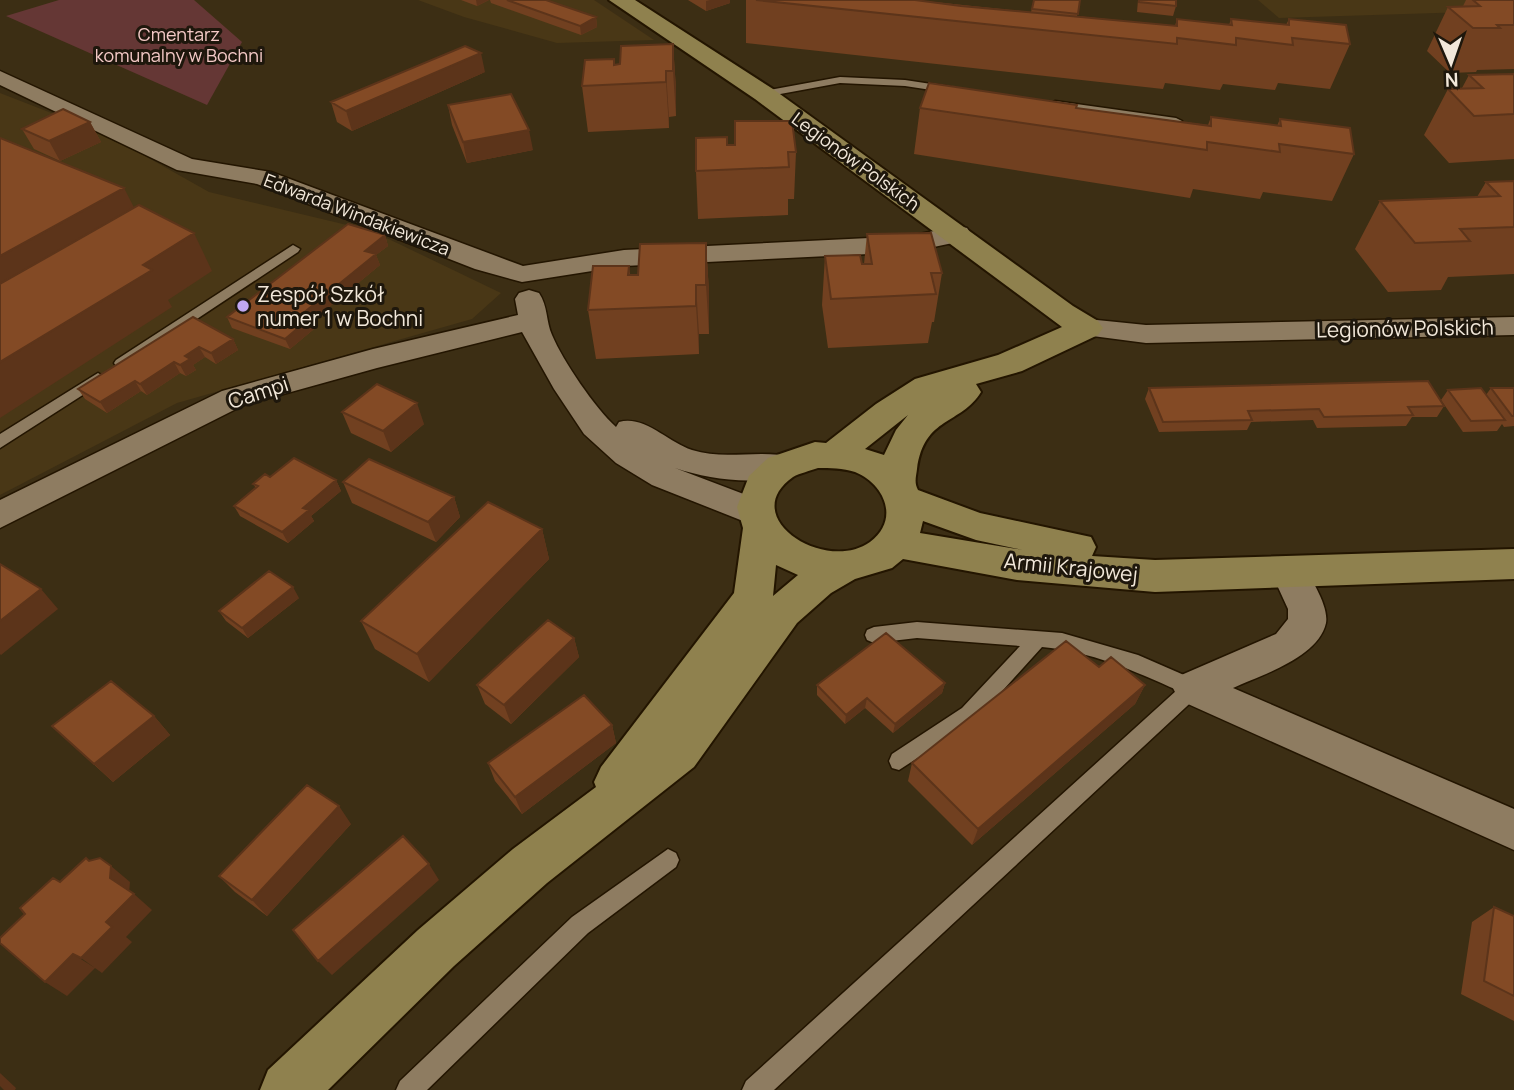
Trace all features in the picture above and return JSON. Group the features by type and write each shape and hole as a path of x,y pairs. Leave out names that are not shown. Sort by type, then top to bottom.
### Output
{"main road":[{"name":"Legionów Polskich","path":"620,0 764,94 1062,313 1087,328"},
{"path":"758,521 771,544 795,559 824,566 845,566 865,562 882,554 896,543 904,529 907,514 898,463 910,434 935,410 1010,363 1087,328"},
{"path":"834,455 874,422 927,387 1010,363"},
{"path":"588,820 659,728 753,597 757,494 767,479 782,466 798,459 834,455 870,464 885,473 901,492"},
{"name":"Armii Krajowej","path":"901,492 976,526 1024,538 1180,565 1289,572 1514,564"},
{"name":"Armii Krajowej","path":"896,543 1017,565 1155,576 1248,571"},
{"path":"288,1090 436,948 588,820 678,752 783,611 817,582 845,566"}],"street":[{"name":"Edwarda Windakiewicza","path":"0,76 186,165 262,177 485,263 522,274"},
{"path":"758,521 681,485 627,455 595,426 537,335 522,274 624,258 910,244 958,234"},
{"name":"Campi","path":"0,515 233,398 373,359 534,320"},
{"name":"Legionów Polskich","path":"1087,328 1146,334 1514,326"},
{"path":"569,389 612,420 678,457 707,465 739,469 782,466"},
{"path":"1193,688 1289,645 1307,623 1306,609 1289,572"},
{"path":"1193,688 1514,830"}],"lane":[{"path":"764,94 840,80 905,83 958,91"},
{"path":"1038,102 1183,122"},
{"path":"0,442 293,249"},
{"path":"755,1090 1193,688 1112,655 1039,638 917,630 874,635"},
{"path":"899,761 969,714 1039,638"},
{"path":"409,1090 580,925 668,860"}],"shaded area":[{"path":"418,0 594,0 654,40 557,43 464,17"},
{"path":"1258,0 1467,0 1468,12 1279,18"},
{"name":"Zespół Szkół numer 1 w Bochni","path":"0,93 72,121 145,156 209,192 372,231 501,293 472,319 177,403 0,495"}],"green space":[{"name":"Cmentarz komunalny w Bochni","path":"59,0 194,0 242,42 207,105 6,16"}],"building":[{"path":"507,0 546,0 596,17 580,26"},
{"path":"756,0 915,0 1177,26 1177,19 1232,25 1231,19 1289,25 1289,19 1346,25 1350,44 1292,38 1293,45 1236,38 1236,45 1177,38 1177,44"},
{"path":"1034,0 1080,0 1078,14 1032,9"},
{"path":"1176,0 1176,6 1139,2"},
{"path":"1473,0 1514,0 1514,25 1473,28 1448,7 1480,6"},
{"path":"673,44 673,71 666,71 666,82 582,86 585,60 614,59 614,65 620,64 621,46"},
{"path":"465,46 481,53 346,111 331,102"},
{"path":"1514,74 1514,114 1474,116 1448,89 1483,88 1469,75"},
{"path":"929,83 1077,105 1076,108 1211,126 1211,117 1281,126 1280,119 1350,128 1354,154 1279,144 1280,152 1207,142 1207,150 920,108"},
{"path":"511,94 529,130 463,142 448,105"},
{"path":"63,109 90,122 49,141 22,129"},
{"path":"735,121 792,121 796,152 788,152 789,167 696,171 696,138 727,137 727,145 735,145"},
{"path":"0,138 124,188 0,256"},
{"path":"1514,181 1514,227 1460,229 1470,241 1415,243 1380,201 1500,196 1486,182"},
{"path":"139,205 194,233 143,265 152,270 0,362 0,284"},
{"path":"348,224 385,235 365,251 376,254 301,315 310,318 285,339 227,317"},
{"path":"931,233 942,273 931,273 936,294 831,299 825,256 860,255 862,264 872,264 867,234"},
{"path":"706,243 706,285 696,285 696,306 588,310 593,266 629,266 628,275 638,275 640,244"},
{"path":"193,317 233,339 211,353 199,347 185,356 190,359 180,365 174,362 140,384 135,381 100,402 78,389"},
{"path":"1428,381 1444,406 1408,407 1413,415 1324,417 1319,409 1248,411 1252,420 1163,422 1149,388"},
{"path":"377,384 417,403 383,431 342,412"},
{"path":"1481,388 1505,420 1471,421 1448,390"},
{"path":"1491,388 1514,388 1514,416 1512,416"},
{"path":"294,458 336,480 303,508 309,510 282,532 234,506 258,486 253,484 265,474 270,477"},
{"path":"369,459 454,497 428,522 343,482"},
{"path":"488,502 542,529 417,654 361,621"},
{"path":"0,564 41,589 0,621"},
{"path":"269,571 293,587 242,628 219,611"},
{"path":"548,620 574,638 504,705 477,685"},
{"path":"886,633 945,683 895,724 867,698 846,715 817,685"},
{"path":"1066,641 1099,667 1111,657 1145,685 978,829 912,763"},
{"path":"111,681 154,716 94,764 52,726"},
{"path":"584,695 612,725 515,797 488,763"},
{"path":"307,785 339,806 252,900 219,876"},
{"path":"403,836 429,864 318,961 293,930"},
{"path":"86,858 89,861 100,858 111,866 110,878 134,894 106,922 112,927 81,958 73,954 45,982 0,943 0,938 25,914 20,908 53,878 60,882"},
{"path":"1494,907 1514,916 1514,996 1484,981"}],"place":[{"name":"Zespół Szkół numer 1 w Bochni","path":"243,306"}]}
